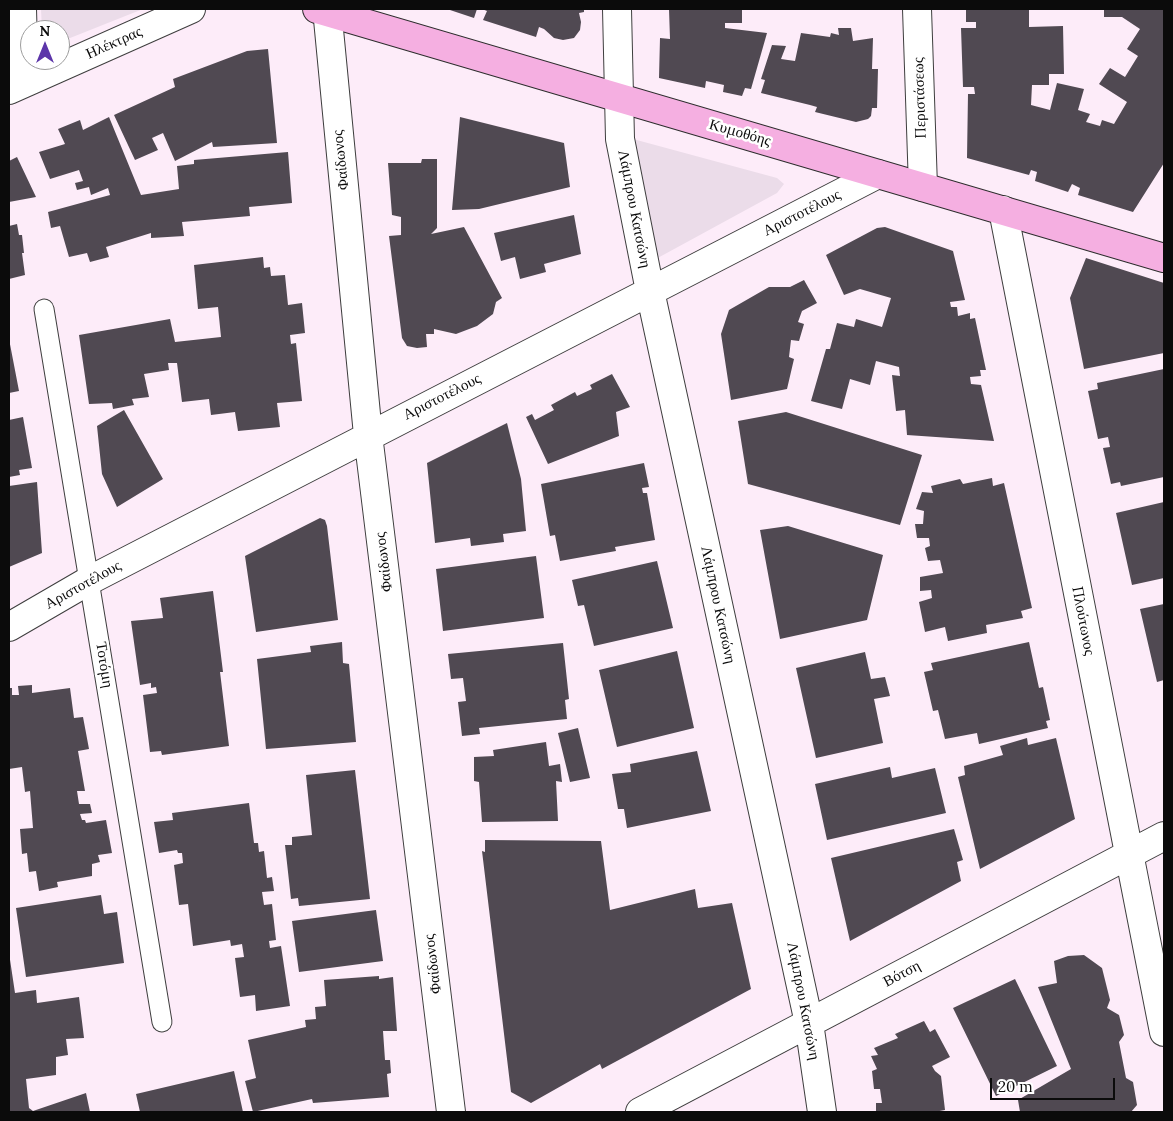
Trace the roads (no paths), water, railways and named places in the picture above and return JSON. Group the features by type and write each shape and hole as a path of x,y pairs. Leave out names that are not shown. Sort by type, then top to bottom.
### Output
{"street":[{"path":"16,87 22,9"},
{"name":"Ηλέκτρας","path":"16,87 191,9"},
{"name":"Λάμπρου Κατσώνη","path":"617,9 620,138 650,291 809,1023 822,1112"},
{"name":"Περιστάσεως","path":"917,9 923,187"},
{"name":"Κυμοθόης","path":"323,10 1164,258"},
{"name":"Φαίδωνος","path":"323,10 368,435 451,1112"},
{"name":"Αριστοτέλους","path":"9,627 90,580 368,435 878,174"},
{"name":"Πλούτωνος","path":"1003,210 1164,1032"},
{"name":"Βότση","path":"640,1112 1164,836"}],"lane":[{"name":"Τοτόμη","path":"44,309 162,1022"}]}
